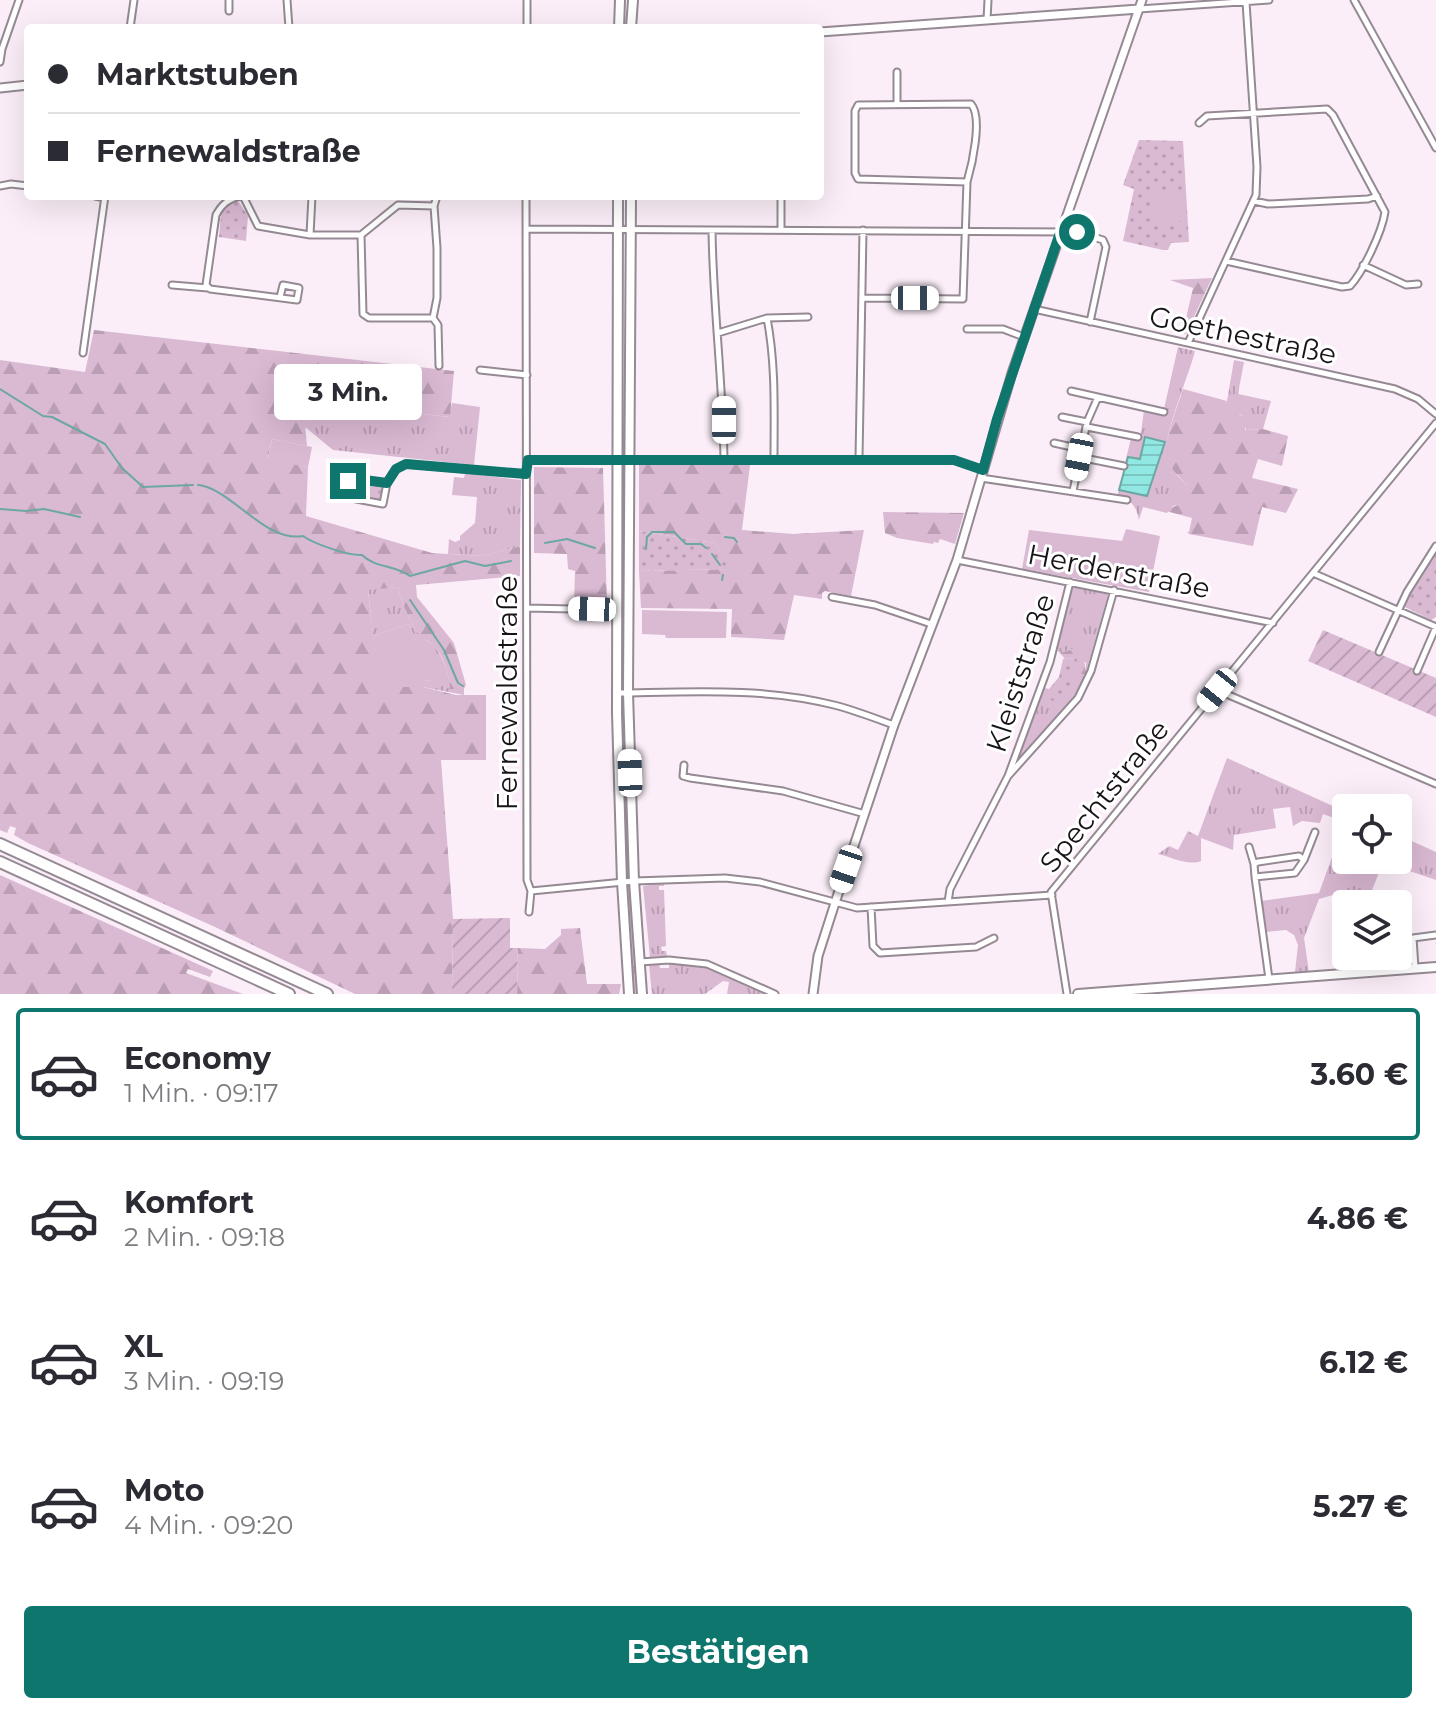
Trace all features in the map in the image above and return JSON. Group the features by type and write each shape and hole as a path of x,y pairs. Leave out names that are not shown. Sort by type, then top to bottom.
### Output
{"highway":[{"path":"0,844 327,994"},
{"path":"0,862 289,994"}],"main road":[{"path":"619,24 620,0"},
{"path":"631,24 633,0"},
{"path":"618,200 617,693 622,882 629,994"},
{"path":"631,200 628,693 634,881 642,994"},
{"path":"1078,994 1436,967"}],"street":[{"path":"0,62 19,0"},
{"path":"131,24 134,0"},
{"path":"229,0 229,11"},
{"path":"287,0 289,24"},
{"path":"527,0 527,24"},
{"path":"987,20 988,0"},
{"path":"813,994 818,956 835,903 894,725 957,560 1034,309 1142,0"},
{"path":"824,32 1269,0"},
{"path":"1354,0 1436,148"},
{"path":"1188,343 1254,201 1257,188 1246,2"},
{"path":"897,72 897,103"},
{"path":"0,88 24,85"},
{"path":"862,298 963,299 964,230 967,182 975,142 975,106 897,103 861,104 856,107 856,177 862,180 967,182"},
{"path":"1199,123 1207,116 1327,109 1383,205 1385,215 1363,265 1352,284 1346,287 1226,261"},
{"path":"0,186 24,186"},
{"path":"1254,201 1298,203 1377,196"},
{"path":"83,353 105,200"},
{"path":"208,288 205,280 216,215 221,205 228,200"},
{"path":"244,200 258,226 310,235 361,235 398,205 434,206"},
{"path":"310,235 312,200"},
{"path":"436,200 437,298 433,318 438,325 439,366"},
{"name":"Fernewaldstraße","path":"526,200 529,912"},
{"path":"781,200 781,230"},
{"path":"526,229 1077,232 1106,242 1090,322"},
{"path":"712,230 723,391 724,460"},
{"path":"859,459 863,230"},
{"path":"361,235 363,314 369,318 433,318"},
{"path":"1363,265 1406,285 1418,284"},
{"path":"172,285 280,297"},
{"name":"Goethestraße","path":"1034,309 1395,389 1418,399 1436,414"},
{"path":"718,333 767,318 808,317"},
{"path":"767,318 774,380 774,459"},
{"path":"967,329 1003,329 1025,337"},
{"path":"480,370 527,375"},
{"path":"1071,391 1164,412"},
{"path":"1073,491 1087,424 1098,397"},
{"path":"1062,417 1138,437"},
{"name":"Spechtstraße","path":"1067,994 1052,895 1055,887 1436,423"},
{"path":"1054,443 1081,449"},
{"path":"1079,457 1124,466"},
{"path":"528,460 954,460 982,474 1127,500"},
{"path":"387,483 351,479 345,492 351,498 383,504 387,483 396,469 406,464 526,474"},
{"path":"1379,652 1407,592 1436,546"},
{"name":"Herderstraße","path":"957,560 1273,623"},
{"path":"1313,573 1436,626 1417,671"},
{"name":"Kleiststraße","path":"948,902 950,889 1008,776 1046,674 1070,582"},
{"name":"Kleiststraße","path":"1008,776 1078,698 1091,671 1114,590"},
{"path":"832,597 875,605 931,624"},
{"path":"527,608 617,610"},
{"path":"1217,690 1436,784"},
{"path":"617,693 743,693 788,697 836,706 894,725"},
{"path":"684,765 683,776 690,778 783,791 865,814"},
{"path":"1255,877 1295,873 1315,832"},
{"path":"1249,847 1254,864 1269,980"},
{"path":"1254,864 1299,856 1304,860"},
{"path":"531,891 634,881 750,880 850,908 1052,895"},
{"path":"871,907 873,946 880,953 976,947 994,938"},
{"path":"1415,968 1413,938 1436,935"},
{"path":"640,962 681,960 707,964 775,994"}],"green space":[{"path":"1139,140 1183,141 1189,242 1171,243 1168,250 1123,241 1134,189 1123,185"},
{"path":"1184,191 1187,221 1151,223 1150,193"},
{"path":"232,201 239,202 248,216 246,241 219,237 221,214"},
{"path":"1212,278 1186,334 1171,332 1172,329 1183,331 1193,288 1170,280"},
{"path":"94,330 454,371 450,417 303,401 307,446 272,439 268,458 308,467 306,516 432,553 483,556 520,546 520,576 416,585 417,597 454,643 466,685 464,689 450,689 442,657 415,629 398,587 368,590 379,687 423,687 456,695 486,695 486,760 441,760 453,919 452,994 355,994 28,843 14,835 16,828 10,826 7,833 0,830 0,360 85,372"},
{"path":"1178,347 1195,351 1171,425 1166,452 1167,461 1187,485 1187,498 1167,513 1143,507 1139,520 1133,505 1118,497 1119,490 1147,495 1140,460 1128,457 1125,463 1131,438 1140,440 1144,410 1165,415 1169,412 1164,409"},
{"path":"1234,360 1244,362 1238,394 1271,401 1263,429 1246,430 1242,415 1218,409 1227,401"},
{"path":"1183,389 1227,401 1219,409 1245,418 1245,430 1263,429 1288,436 1282,466 1258,459 1252,478 1298,489 1286,513 1262,507 1253,546 1189,534 1192,518 1166,511 1182,503 1187,493 1187,485 1170,466 1165,454"},
{"path":"303,400 449,417 452,403 480,407 474,465 333,450 305,427"},
{"path":"272,439 312,447 308,467 268,459"},
{"path":"639,465 750,465 742,530 794,534 864,530 851,596 825,591 822,599 794,595 784,640 731,637 732,609 641,608 639,571 729,569 715,543 639,531"},
{"path":"534,467 603,468 607,606 574,605 575,571 568,569 567,554 534,553"},
{"path":"465,473 521,480 520,546 483,556 448,554 449,539 455,542 460,540 460,536 475,523 477,497 452,495 454,477 464,478"},
{"path":"352,481 383,484 382,498 377,500 352,495 347,487"},
{"path":"883,512 964,513 955,544 940,539 933,544 885,533"},
{"path":"1126,529 1160,536 1149,592 1022,569 1029,530 1122,541"},
{"path":"639,531 715,543 730,569 639,571"},
{"path":"1436,553 1436,617 1431,620 1403,606"},
{"path":"1072,586 1108,594 1086,672 1086,663 1071,649 1060,653 1057,650"},
{"path":"398,587 415,629 434,646 443,661 450,688 464,689 464,695 423,687 423,681 432,680 409,624 373,636 368,589"},
{"path":"642,610 727,612 726,638 666,638 665,635 642,634"},
{"path":"409,624 433,680 423,681 423,687 378,687 373,636"},
{"path":"1323,630 1436,678 1436,717 1308,661"},
{"path":"1075,648 1083,653 1086,672 1075,695 1070,681 1076,658 1065,659 1060,653"},
{"path":"1076,658 1080,666 1071,681 1075,695 1073,699 1068,695 1056,702 1048,699 1049,689 1059,677 1063,659"},
{"path":"1045,688 1049,689 1049,699 1068,695 1075,698 1018,762 1015,760"},
{"path":"618,701 626,701 631,877 628,879 625,877"},
{"path":"1227,758 1332,806 1332,817 1323,814 1320,823 1302,821 1293,826 1290,807 1273,809 1276,828 1234,835 1233,850 1201,838 1201,861 1185,862 1158,854 1169,846 1178,850 1188,831 1198,836"},
{"path":"1412,841 1436,852 1436,880 1412,872"},
{"path":"1332,858 1332,874 1378,874 1372,890 1332,890 1332,895 1319,899 1304,938 1309,972 1295,972 1298,945 1294,935 1286,930 1266,932 1261,901 1319,893"},
{"path":"0,875 213,971 210,977 188,969 186,973 243,994 0,994"},
{"path":"664,883 659,890 664,890 666,946 661,947 667,956 650,957 643,886"},
{"path":"625,896 633,896 639,994 631,994"},
{"path":"510,918 510,948 518,948 517,994 452,994 453,919"},
{"path":"580,928 587,984 621,984 619,994 517,994 518,948 545,949 561,935 561,929"},
{"path":"669,962 703,965 770,994 727,994 729,982 723,981 705,994 652,994 649,965 659,963 660,968 669,968"}],"shaded area":[{"path":"1145,437 1165,442 1147,496 1119,490 1128,457 1140,459"}],"waterway":[{"path":"0,389 43,416 52,417 105,444 122,468 143,487 193,485"},
{"path":"198,485 223,495 275,531 289,536 303,536 332,549 362,555 410,576 465,561 485,566 511,561"},
{"path":"0,509 44,509 80,517"},
{"path":"646,549 647,537 652,532 674,532 686,544 701,544 706,548"},
{"path":"725,537 734,538 737,542"},
{"path":"545,543 567,539 595,548"},
{"path":"712,554 720,565"},
{"path":"722,580 723,575"},
{"path":"410,600 444,650 458,683 463,686"}],"route":[{"path":"348,481 357,479 387,483 396,469 406,464 526,474 528,460 636,458 954,460 983,470 997,419 1061,230 1077,232"}]}
